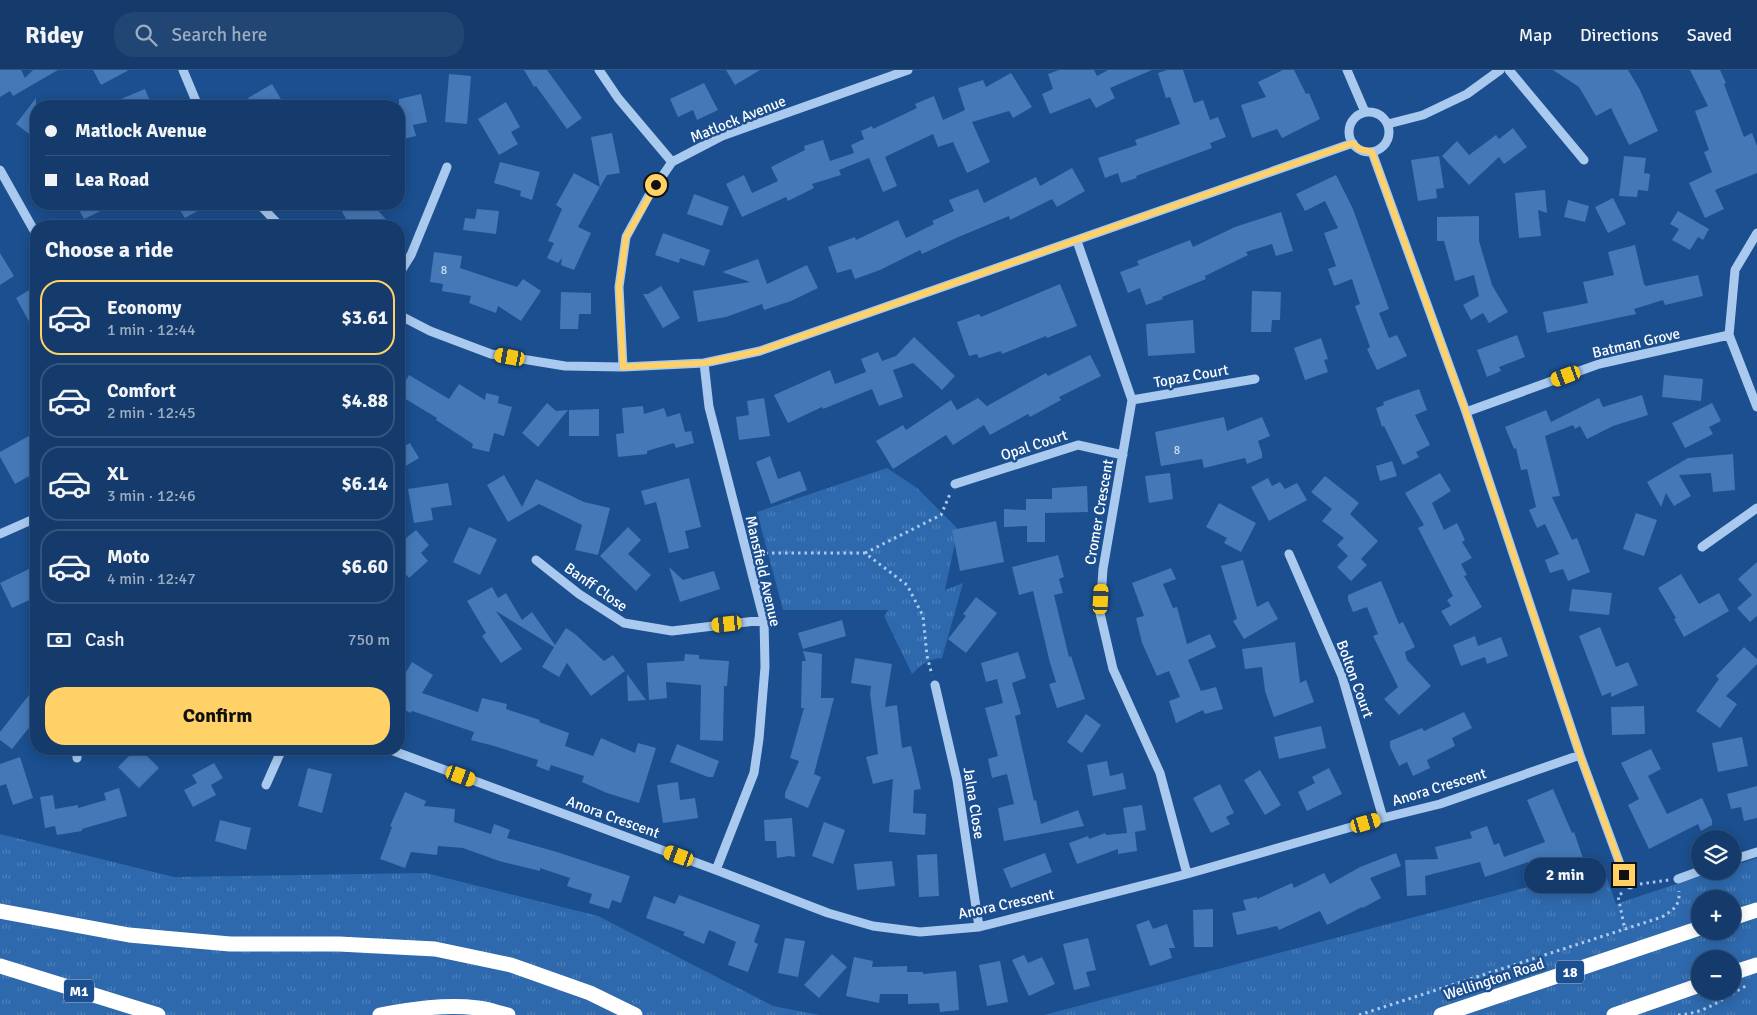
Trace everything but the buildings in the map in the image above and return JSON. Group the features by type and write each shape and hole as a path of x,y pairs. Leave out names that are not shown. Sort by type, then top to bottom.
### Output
{"highway":[{"path":"1741,915 1757,910"},
{"path":"0,912 129,936 230,944 339,944 435,950 511,965 590,993 635,1015"},
{"name":"Wellington Road","path":"1440,1015 1691,931"},
{"path":"1741,970 1757,964"},
{"name":"M1","path":"0,966 158,1015"},
{"path":"1614,1015 1691,988"},
{"path":"380,1015 411,1009 448,1006 479,1008 508,1015"},
{"path":"1433,1015 1459,1009"}],"street":[{"path":"183,70 196,100"},
{"path":"599,70 618,98 672,162"},
{"name":"Matlock Avenue","path":"623,367 619,287 626,237 648,197 672,162 722,136 908,70"},
{"path":"1347,70 1365,112"},
{"path":"1388,124 1423,115 1468,94 1500,70"},
{"path":"1509,70 1584,160"},
{"path":"1365,112 1379,114 1388,124 1389,138 1386,144 1372,152 1359,149 1350,137 1351,123 1355,117 1365,112"},
{"path":"405,318 430,331 491,354 565,366 623,367 704,363 760,351 1353,143"},
{"path":"1372,152 1466,412 1580,755 1624,875 1630,885"},
{"path":"405,264 411,255 447,167"},
{"path":"0,170 30,223"},
{"path":"265,210 274,220"},
{"path":"1757,233 1735,270 1729,335 1757,407"},
{"name":"Cromer Crescent","path":"1077,241 1132,400 1102,569 1100,614 1113,669 1160,773 1187,874"},
{"name":"Batman Grove","path":"1466,412 1600,364 1729,335"},
{"name":"Mansfield Avenue","path":"704,363 709,407 764,620 765,667 754,773 716,870"},
{"name":"Topaz Court","path":"1132,400 1255,379"},
{"name":"Opal Court","path":"955,484 1078,445 1123,454"},
{"path":"1702,547 1757,508"},
{"path":"0,534 30,521"},
{"name":"Bolton Court","path":"1289,554 1342,676 1383,818"},
{"name":"Banff Close","path":"536,560 579,594 624,623 672,631 764,620"},
{"name":"Jalna Close","path":"935,685 957,780 979,927"},
{"path":"266,785 279,755"},
{"name":"Anora Crescent","path":"404,755 828,913 873,926 920,932 979,927 1187,874 1383,818 1440,804 1580,755"},
{"path":"1741,857 1757,852"},
{"path":"1678,879 1691,874"}],"path":[{"path":"747,554 866,553 940,515 955,484"},
{"path":"866,553 907,585 923,616 927,656 935,685"},
{"path":"1360,1015 1625,930 1662,917 1673,910 1679,900 1678,879 1630,885 1618,896 1625,930"},
{"path":"1678,1015 1695,1012 1718,1004 1751,984"}],"green space":[{"path":"887,468 917,488 958,529 945,590 963,583 942,658 926,663 912,674 884,616 888,610 783,610 757,512"},
{"path":"0,834 174,877 426,873 598,916 773,1006 820,1015 0,1015"},
{"path":"1757,858 1757,1015 1044,1015 1603,867 1616,904 1691,879 1741,880 1741,863"}],"route":[{"path":"656,185 626,237 619,287 623,367 704,363 760,351 1353,143 1359,149 1372,152 1466,412 1580,755 1624,875"}]}
